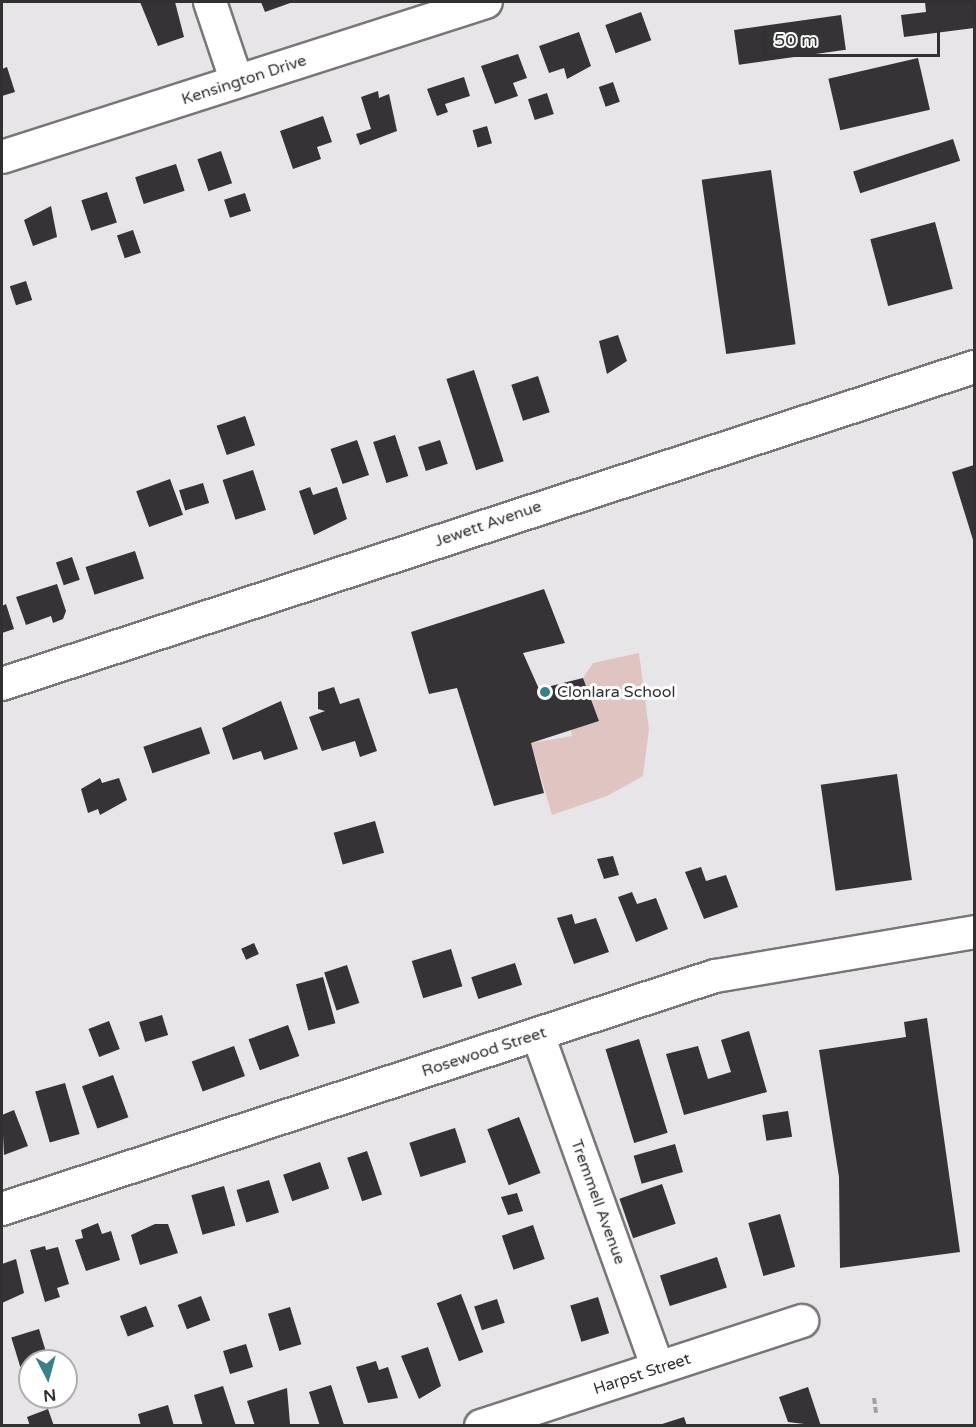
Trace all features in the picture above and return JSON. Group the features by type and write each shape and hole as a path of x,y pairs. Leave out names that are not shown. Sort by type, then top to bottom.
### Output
{"street":[{"path":"210,2 237,82"},
{"name":"Kensington Drive","path":"2,157 486,2"},
{"name":"Jewett Avenue","path":"2,684 975,367"},
{"name":"Rosewood Street","path":"2,1209 757,966 975,932"},
{"name":"Tremmell Avenue","path":"538,1035 658,1368"},
{"name":"Harpst Street","path":"482,1425 802,1321"}],"path":[{"path":"874,1398 876,1413"}],"shaded area":[{"path":"639,653 649,729 643,776 607,796 552,815 531,743 572,736 571,730 599,721 583,678 593,663"}],"building":[{"path":"140,2 175,2 184,37 158,46"},
{"path":"261,2 293,2 265,12"},
{"path":"925,2 974,2 974,28 904,37 901,15 926,12"},
{"path":"641,12 651,40 616,53 605,25"},
{"path":"841,15 846,50 739,65 734,30"},
{"path":"579,32 591,66 567,79 564,68 549,73 539,46"},
{"path":"518,54 527,78 513,83 518,96 495,104 481,66"},
{"path":"918,58 930,110 840,130 828,79"},
{"path":"7,67 15,92 2,96 2,69"},
{"path":"464,77 470,96 445,104 448,112 437,116 427,89"},
{"path":"613,82 620,102 606,107 599,87"},
{"path":"378,91 379,98 389,94 397,131 360,145 356,134 371,129 361,97"},
{"path":"547,93 554,114 535,120 528,99"},
{"path":"323,116 332,142 317,147 321,159 293,169 280,131"},
{"path":"487,126 492,143 478,147 473,130"},
{"path":"953,139 960,161 860,193 853,171"},
{"path":"221,151 232,183 208,191 197,159"},
{"path":"176,164 185,191 144,204 135,177"},
{"path":"771,170 795,344 726,354 702,180"},
{"path":"107,192 117,222 91,231 81,200"},
{"path":"245,193 251,211 230,218 224,200"},
{"path":"51,206 57,237 33,246 24,220"},
{"path":"935,222 953,289 888,306 870,239"},
{"path":"133,230 141,253 125,258 117,236"},
{"path":"26,281 32,300 16,305 10,286"},
{"path":"618,335 627,361 607,374 599,341"},
{"path":"474,370 504,461 476,470 446,379"},
{"path":"538,376 550,412 523,421 511,385"},
{"path":"245,416 255,445 227,455 217,426"},
{"path":"395,435 408,476 386,483 373,442"},
{"path":"357,440 369,475 343,484 331,449"},
{"path":"440,440 448,464 426,471 418,447"},
{"path":"974,465 974,543 952,472"},
{"path":"253,470 266,510 236,520 223,480"},
{"path":"170,479 183,515 149,527 136,491"},
{"path":"203,483 209,503 185,510 179,490"},
{"path":"310,487 313,495 337,487 347,519 314,535 299,491"},
{"path":"135,551 144,579 95,595 86,567"},
{"path":"72,557 80,580 64,585 56,563"},
{"path":"57,584 66,611 63,619 53,623 51,616 26,625 16,597"},
{"name":"Clonlara School","path":"544,589 565,643 523,653 539,689 583,678 599,721 531,743 544,793 494,806 457,688 429,694 411,632"},
{"path":"6,604 14,629 2,633 2,606"},
{"path":"334,687 340,704 359,698 377,751 360,757 355,741 322,751 309,717 325,711 318,709 318,692"},
{"path":"281,701 298,749 264,760 261,751 233,760 222,728"},
{"path":"201,727 210,753 152,773 143,747"},
{"path":"897,774 912,880 836,891 821,785"},
{"path":"100,778 102,783 119,778 127,800 100,815 98,809 88,813 81,789"},
{"path":"375,821 384,853 343,865 334,833"},
{"path":"613,856 619,875 604,879 597,859"},
{"path":"701,867 706,881 726,875 738,907 704,919 685,872"},
{"path":"632,892 637,904 656,898 668,929 636,942 618,897"},
{"path":"572,914 575,924 596,918 609,952 574,964 557,918"},
{"path":"254,943 259,954 246,960 241,949"},
{"path":"451,949 462,986 423,998 412,961"},
{"path":"515,963 522,985 478,999 471,977"},
{"path":"347,965 359,1003 337,1010 324,972"},
{"path":"323,977 335,1023 308,1031 296,984"},
{"path":"162,1015 168,1035 145,1042 139,1022"},
{"path":"927,1018 960,1252 840,1268 839,1177 819,1050 906,1037 904,1022"},
{"path":"109,1021 120,1049 99,1057 88,1029"},
{"path":"288,1025 299,1056 260,1070 249,1039"},
{"path":"749,1031 767,1092 684,1115 666,1054 698,1046 708,1079 731,1072 721,1040"},
{"path":"639,1039 668,1133 634,1143 606,1049"},
{"path":"234,1046 245,1076 203,1091 192,1061"},
{"path":"113,1075 128,1117 97,1129 82,1086"},
{"path":"65,1083 80,1134 50,1142 35,1092"},
{"path":"14,1110 28,1146 4,1155 2,1115"},
{"path":"788,1111 792,1137 766,1141 762,1115"},
{"path":"519,1117 541,1173 509,1185 487,1129"},
{"path":"455,1128 466,1162 420,1177 409,1143"},
{"path":"675,1144 683,1172 642,1184 634,1156"},
{"path":"367,1151 382,1194 362,1201 347,1158"},
{"path":"320,1162 329,1188 292,1201 283,1175"},
{"path":"269,1180 279,1213 246,1222 236,1190"},
{"path":"662,1184 676,1224 633,1238 619,1199"},
{"path":"224,1186 235,1225 203,1235 191,1195"},
{"path":"517,1193 523,1211 508,1215 501,1197"},
{"path":"780,1214 795,1267 763,1276 748,1223"},
{"path":"98,1223 102,1234 111,1231 120,1260 86,1271 75,1240 83,1238 81,1230"},
{"path":"155,1224 168,1224 178,1253 140,1265 131,1235"},
{"path":"533,1225 545,1259 514,1270 502,1236"},
{"path":"45,1246 46,1250 58,1247 69,1284 57,1288 60,1297 45,1302 30,1250"},
{"path":"717,1257 727,1287 670,1306 660,1276"},
{"path":"16,1259 24,1293 2,1303 2,1264"},
{"path":"461,1294 483,1352 459,1361 437,1303"},
{"path":"201,1296 210,1320 187,1329 178,1305"},
{"path":"598,1297 609,1333 581,1342 570,1305"},
{"path":"497,1299 505,1323 482,1330 474,1306"},
{"path":"146,1306 154,1327 128,1337 120,1316"},
{"path":"290,1307 301,1344 279,1351 268,1314"},
{"path":"39,1329 45,1349 18,1349 18,1360 11,1337"},
{"path":"246,1344 253,1367 230,1374 223,1351"},
{"path":"428,1347 441,1386 419,1399 401,1356"},
{"path":"376,1361 379,1370 388,1367 398,1398 368,1403 356,1367"},
{"path":"331,1385 344,1425 320,1426 309,1392"},
{"path":"223,1386 236,1426 203,1426 194,1395"},
{"path":"808,1387 821,1426 788,1422 779,1397"},
{"path":"287,1388 290,1424 255,1426 247,1401"},
{"path":"168,1405 174,1426 141,1426 138,1414"},
{"path":"48,1409 54,1426 30,1426 27,1417"},
{"path":"684,1417 687,1426 659,1426 659,1425"}],"place":[{"name":"Clonlara School","path":"545,692"}]}
